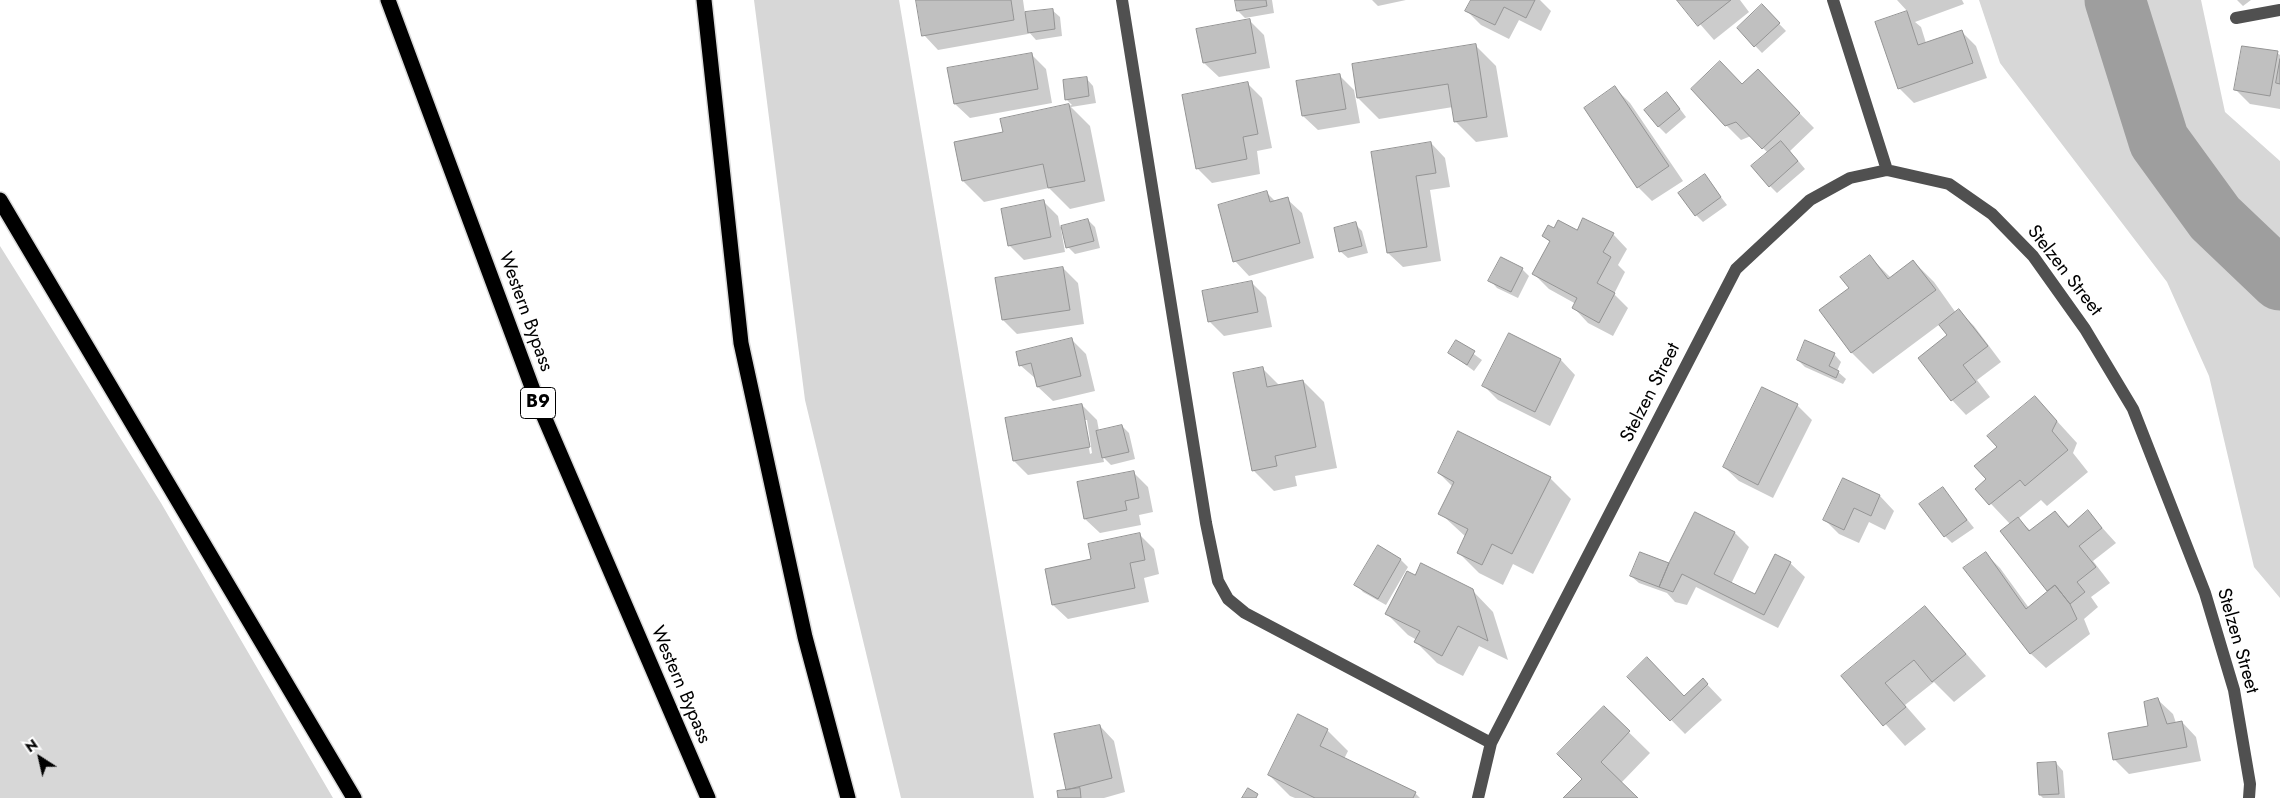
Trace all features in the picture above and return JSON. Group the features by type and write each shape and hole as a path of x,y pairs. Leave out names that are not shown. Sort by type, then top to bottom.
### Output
{"highway":[{"name":"Western Bypass","path":"388,0 536,398 708,798"},
{"path":"704,0 741,343 805,637 848,798"},
{"path":"0,200 354,798"}],"street":[{"path":"1122,0 1206,523 1218,581 1228,599 1245,612 1491,743"},
{"path":"1833,0 1887,170"},
{"path":"2236,18 2280,10"},
{"name":"Stelzen Street","path":"1478,798 1491,743 1736,269 1810,200 1850,178 1887,170 1949,184 1992,214 2033,256 2085,329 2133,409 2205,593 2232,681 2250,784 2249,798"}],"shaded area":[{"path":"754,0 899,0 1034,798 901,798 805,400"},
{"path":"1979,0 2201,0 2225,112 2280,161 2280,598 2254,567 2209,376 2167,282 2000,63"},
{"path":"0,246 161,503 333,798 0,798"}],"building":[{"path":"916,0 1011,0 1014,20 922,36"},
{"path":"1235,0 1266,0 1267,6 1237,11"},
{"path":"1471,0 1535,0 1526,18 1504,7 1495,25 1465,11"},
{"path":"1677,0 1731,0 1698,26"},
{"path":"1762,4 1780,23 1754,47 1737,28"},
{"path":"1053,9 1055,29 1028,33 1025,12"},
{"path":"1907,11 1918,45 1962,30 1973,63 1898,89 1875,22"},
{"path":"1250,19 1256,53 1203,63 1196,29"},
{"path":"1476,44 1487,117 1454,122 1448,84 1357,98 1352,64"},
{"path":"2242,46 2278,51 2270,96 2234,90"},
{"path":"1032,53 1038,89 954,104 947,68"},
{"path":"2280,59 2280,84 2276,83"},
{"path":"1720,61 1742,84 1758,69 1800,113 1762,149 1736,122 1725,126 1691,89"},
{"path":"1340,74 1346,109 1302,116 1296,81"},
{"path":"1087,77 1089,96 1065,100 1063,80"},
{"path":"1248,82 1258,134 1243,137 1247,159 1196,169 1182,95"},
{"path":"1615,86 1669,166 1637,188 1584,108"},
{"path":"1667,92 1680,109 1658,127 1644,110"},
{"path":"1069,104 1085,181 1048,188 1043,164 962,181 954,142 1003,132 1000,119"},
{"path":"1781,141 1798,161 1769,187 1751,166"},
{"path":"1431,142 1436,173 1416,176 1427,247 1387,253 1371,152"},
{"path":"1705,174 1721,197 1695,216 1678,193"},
{"path":"1267,191 1270,202 1288,197 1300,243 1233,262 1218,205"},
{"path":"1044,200 1051,237 1008,246 1001,209"},
{"path":"1583,218 1614,233 1603,252 1611,257 1597,283 1615,293 1599,323 1572,308 1577,298 1532,274 1550,241 1542,236 1548,225 1554,228 1558,220 1577,230"},
{"path":"1088,219 1094,241 1066,248 1061,226"},
{"path":"1356,222 1362,246 1339,252 1334,228"},
{"path":"1870,255 1888,279 1913,260 1936,290 1851,353 1819,310 1849,288 1840,277"},
{"path":"1501,257 1523,268 1511,292 1488,281"},
{"path":"1063,267 1070,310 1002,320 995,278"},
{"path":"1252,281 1258,312 1208,322 1202,291"},
{"path":"1959,309 1988,346 1963,365 1976,382 1951,401 1918,358 1947,335 1939,325"},
{"path":"1509,333 1561,359 1535,412 1482,386"},
{"path":"1072,338 1081,376 1037,387 1031,363 1019,366 1016,352"},
{"path":"1456,340 1475,351 1467,365 1448,353"},
{"path":"1805,340 1835,353 1829,366 1839,371 1836,378 1797,360"},
{"path":"1263,367 1267,387 1303,380 1316,447 1275,456 1277,466 1252,471 1233,373"},
{"path":"1762,387 1798,404 1758,485 1723,467"},
{"path":"2035,396 2057,421 2052,431 2068,450 2025,486 2020,480 1989,505 1975,489 1986,479 1974,466 1997,447 1987,436"},
{"path":"1082,404 1090,447 1013,461 1005,418"},
{"path":"1122,425 1129,452 1102,458 1096,431"},
{"path":"1458,431 1551,477 1512,554 1492,544 1482,565 1457,553 1468,529 1438,514 1454,482 1438,473"},
{"path":"1134,471 1139,498 1125,501 1127,510 1084,519 1077,482"},
{"path":"1843,478 1880,495 1871,516 1854,508 1844,530 1823,520"},
{"path":"1943,487 1967,520 1944,537 1919,504"},
{"path":"2088,510 2102,528 2079,546 2096,567 2077,582 2085,592 2070,604 2055,585 2047,591 2000,531 2018,517 2029,531 2055,511 2068,527"},
{"path":"1695,512 1735,532 1714,574 1755,594 1775,554 1791,562 1764,615 1682,574 1673,592 1659,587"},
{"path":"1140,533 1145,560 1130,563 1135,588 1052,605 1045,569 1091,559 1088,544"},
{"path":"1378,545 1401,559 1378,599 1354,585"},
{"path":"1640,552 1669,563 1659,587 1630,576"},
{"path":"1986,552 2026,609 2055,585 2070,604 2077,619 2030,654 1963,568"},
{"path":"1421,563 1473,589 1488,641 1458,626 1442,656 1414,642 1420,631 1385,614 1407,571 1415,575"},
{"path":"1925,606 1966,654 1932,682 1914,660 1885,683 1906,707 1883,726 1841,676"},
{"path":"1647,657 1684,696 1703,678 1708,684 1670,721 1627,677"},
{"path":"2158,698 2167,724 2182,721 2187,747 2113,760 2108,733 2148,726 2144,702"},
{"path":"1604,706 1630,731 1601,762 1638,798 1563,798 1582,779 1557,754"},
{"path":"1298,714 1328,729 1320,746 1416,792 1413,798 1315,798 1268,775"},
{"path":"1100,725 1112,778 1066,790 1054,734"},
{"path":"2056,762 2059,794 2039,795 2037,763"},
{"path":"1080,788 1081,798 1058,798 1057,791"},
{"path":"1248,788 1258,794 1256,798 1242,798"}],"waterway":[{"path":"2115,0 2159,141 2215,218 2280,280"}]}
